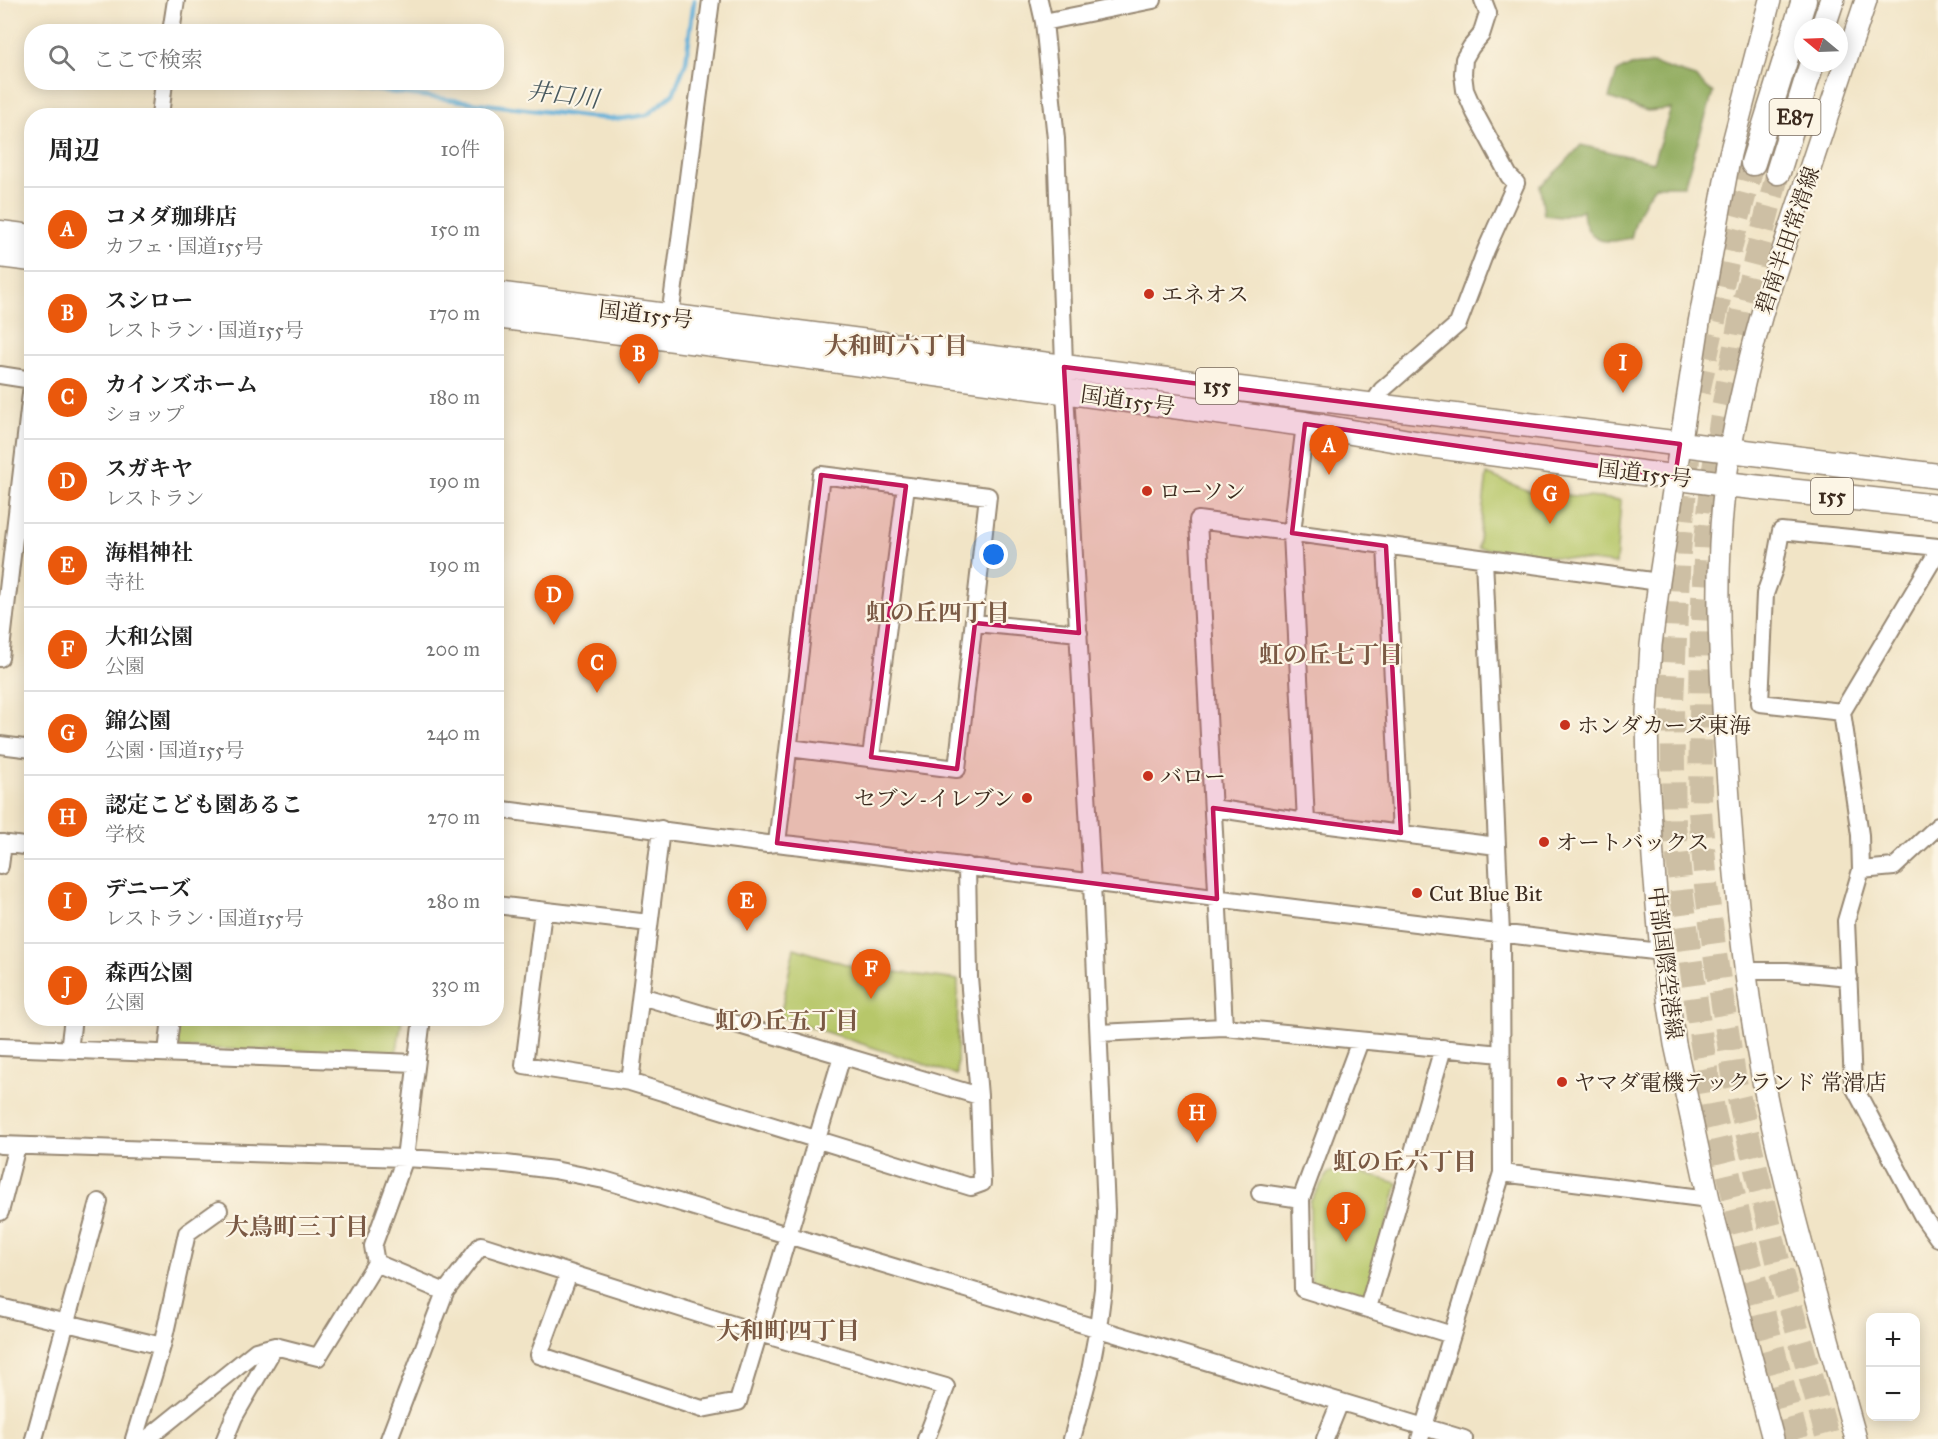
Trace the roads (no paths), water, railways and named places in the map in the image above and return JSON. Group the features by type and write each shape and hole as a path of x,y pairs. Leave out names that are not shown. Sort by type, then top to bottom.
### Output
{"highway":[{"name":"E87","path":"1753,163 1804,0"},
{"path":"1827,18 1832,0"},
{"name":"E87","path":"1779,172 1809,72"},
{"path":"0,233 24,236"},
{"path":"0,255 24,258"},
{"name":"国道155号","path":"504,295 1938,476"},
{"name":"国道155号","path":"504,317 1305,424 1421,444 1725,484 1938,507"}],"main road":[{"path":"1676,477 1705,288 1730,154 1770,0"},
{"name":"碧南半田常滑線","path":"1725,484 1749,361 1763,310 1866,0"},
{"name":"中部国際空港線","path":"1676,477 1651,645 1647,723 1653,858 1661,952 1676,1044 1709,1199 1773,1439"},
{"path":"1725,484 1719,626 1731,840 1745,971 1763,1079 1783,1170 1856,1439"}],"street":[{"path":"172,24 176,0"},
{"path":"670,317 711,0"},
{"path":"1039,0 1044,22 1056,139 1065,392 1092,883 1106,1211 1104,1279 1098,1328 1090,1371 1072,1439"},
{"path":"1044,22 1154,0"},
{"path":"1373,404 1382,390 1458,324 1486,250 1516,183 1509,176 1465,90 1464,59 1481,35 1488,13 1483,0"},
{"path":"161,108 163,90"},
{"path":"0,375 24,379"},
{"path":"1305,424 1292,533 1306,822"},
{"path":"777,843 821,475 988,496 957,769 789,748"},
{"path":"871,758 906,486"},
{"path":"0,658 24,505"},
{"path":"1224,1027 1198,520 1659,582"},
{"path":"1842,712 1760,704 1765,594 1774,569 1781,531 1938,549 1842,712 1860,835 1861,870 1846,921 1854,1085 1923,1217 1938,1238"},
{"path":"1386,546 1401,833"},
{"path":"1422,1433 1502,1173 1501,934 1484,559"},
{"path":"975,622 1079,633"},
{"path":"0,745 24,748"},
{"path":"1213,808 1497,846"},
{"path":"504,810 1661,952"},
{"path":"1861,870 1894,867 1938,826"},
{"path":"630,1082 661,829"},
{"path":"0,866 2,843 24,846"},
{"path":"543,911 524,1065 630,1082 971,1187 982,1183 979,1096 969,977 967,866"},
{"path":"504,906 649,923"},
{"path":"1745,971 1788,971 1849,977"},
{"path":"641,996 979,1096"},
{"path":"69,1050 72,1026"},
{"path":"166,1053 170,1026"},
{"path":"147,1439 256,1351 275,1346 318,1357 376,1263 373,1246 405,1158 421,1026"},
{"path":"1099,1033 1224,1027 1501,1054"},
{"path":"1360,1041 1300,1199 1303,1289 1452,1335"},
{"path":"0,1047 416,1063"},
{"path":"1368,1308 1443,1048"},
{"path":"569,1273 539,1355 702,1409 738,1402 842,1056"},
{"path":"0,1145 405,1158 506,1164 554,1170 604,1180 1340,1402 1422,1433 1464,1439"},
{"path":"0,1212 17,1146"},
{"path":"1502,1173 1709,1199"},
{"path":"1260,1193 1300,1199"},
{"path":"34,1439 99,1202"},
{"path":"134,1439 162,1346 186,1233 219,1210"},
{"path":"389,1439 445,1292 481,1245 759,1333 946,1387 926,1439"},
{"path":"376,1263 445,1292"},
{"path":"0,1307 162,1346"},
{"path":"225,1439 234,1417 275,1346"},
{"path":"1325,1439 1340,1402"}],"waterway":[{"name":"井口川","path":"375,90 589,117 619,119 647,115 673,94 686,62 694,0"}],"tunnel":[{"path":"1698,392 1731,245 1753,163"},
{"path":"1778,172 1742,311 1714,469 1706,540 1702,623 1700,811 1706,885 1735,1082 1780,1269 1828,1439"},
{"path":"1688,459 1679,552 1672,702 1674,825 1701,1039 1713,1109 1748,1255 1797,1439"}],"place":[{"name":"エネオス","path":"1149,294"},
{"name":"スシロー","path":"639,384"},
{"name":"デニーズ","path":"1623,393"},
{"name":"コメダ珈琲店","path":"1329,475"},
{"name":"ローソン","path":"1147,491"},
{"name":"錦公園","path":"1550,524"},
{"name":"スガキヤ","path":"554,625"},
{"name":"カインズホーム","path":"597,693"},
{"name":"ホンダカーズ東海","path":"1565,725"},
{"name":"バロー","path":"1148,776"},
{"name":"セブン-イレブン","path":"1027,798"},
{"name":"オートバックス","path":"1544,842"},
{"name":"Cut Blue Bit","path":"1417,893"},
{"name":"海椙神社","path":"747,931"},
{"name":"大和公園","path":"871,999"},
{"name":"ヤマダ電機テックランド 常滑店","path":"1562,1082"},
{"name":"認定こども園あるこ","path":"1197,1143"},
{"name":"森西公園","path":"1346,1242"}],"district":[{"name":"大和町六丁目","path":"896,346"},
{"name":"虹の丘四丁目","path":"938,613"},
{"name":"虹の丘七丁目","path":"1331,655"},
{"name":"虹の丘五丁目","path":"787,1021"},
{"name":"虹の丘六丁目","path":"1405,1162"},
{"name":"大鳥町三丁目","path":"297,1227"},
{"name":"大和町四丁目","path":"788,1331"}]}
